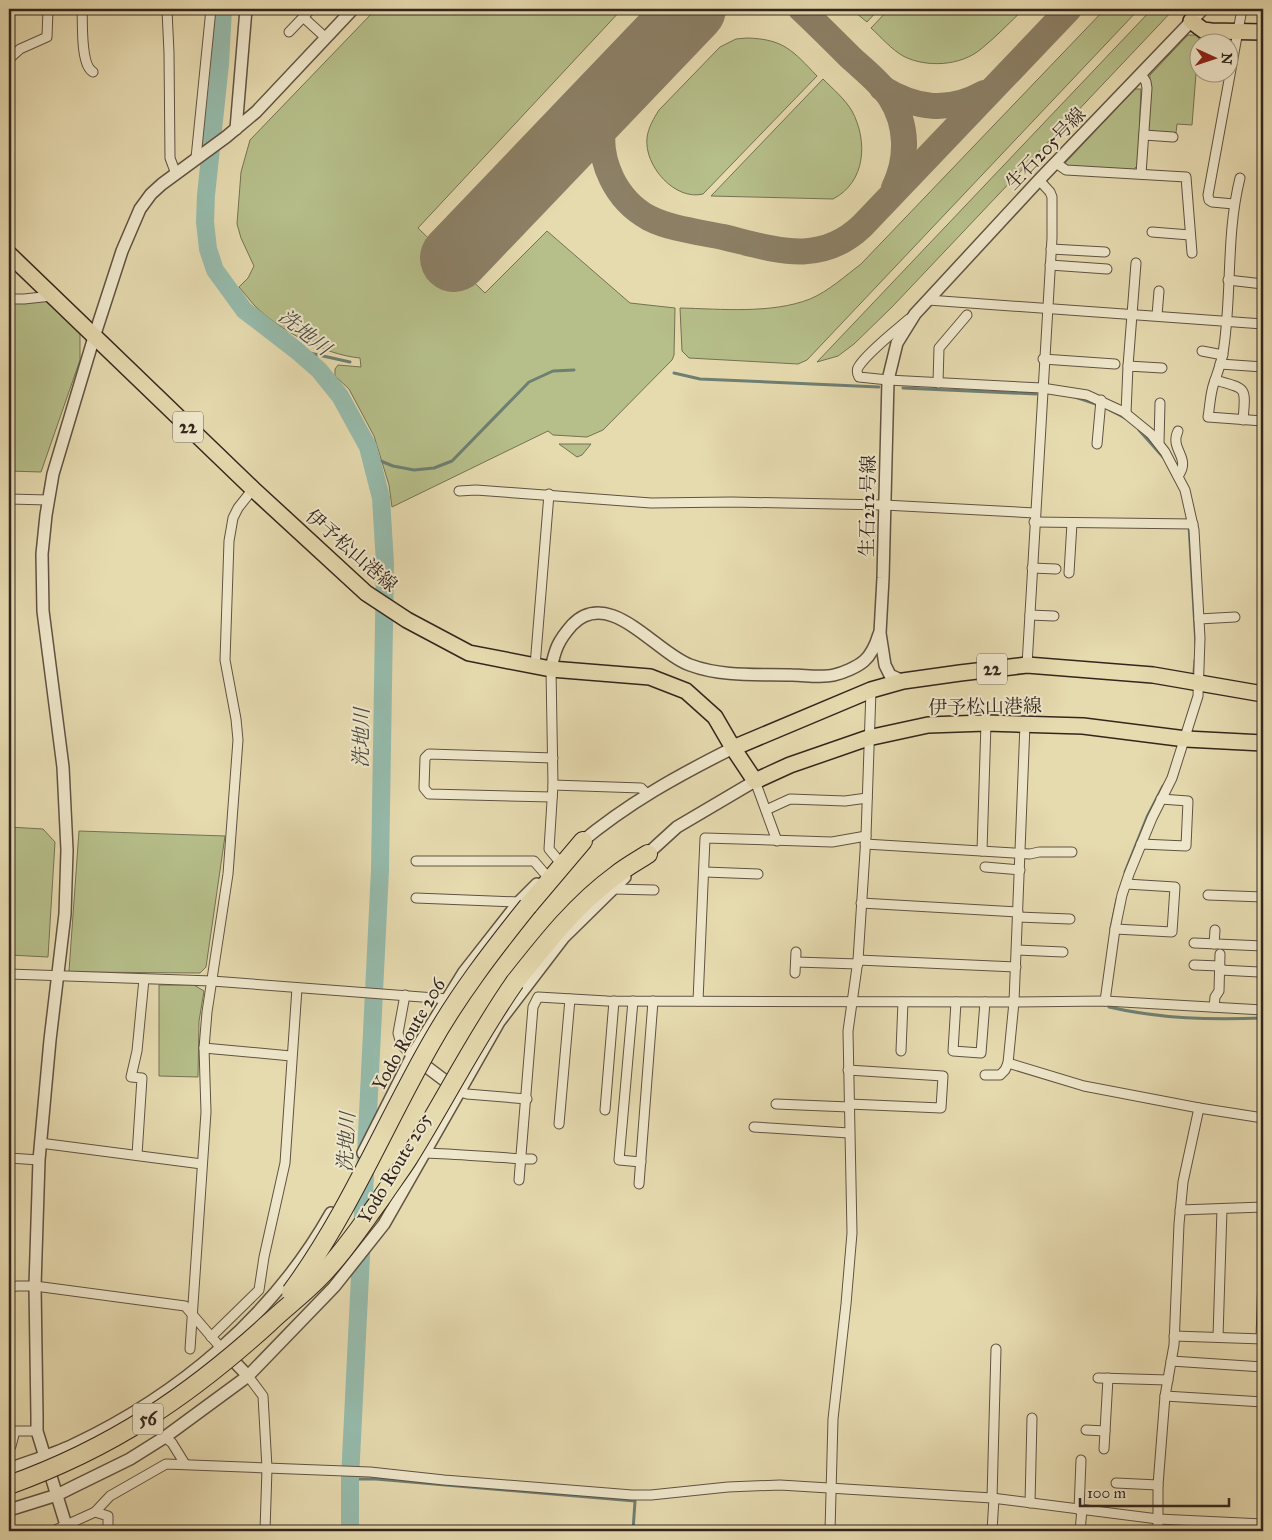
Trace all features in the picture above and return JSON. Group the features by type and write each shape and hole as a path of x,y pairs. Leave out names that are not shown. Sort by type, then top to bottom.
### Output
{"highway":[{"path":"269,1323 309,1268 347,1205 430,1045 459,997 523,904 583,841"},
{"path":"269,1323 317,1280 373,1210 408,1160 488,1020 515,982 549,940 581,905 615,876 648,854"},
{"name":"56","path":"9,1485 54,1468 93,1450 137,1426 178,1399 216,1370 269,1323"}],"main road":[{"path":"1191,21 1203,30 1263,32"},
{"name":"伊予松山港線","path":"9,254 253,488 371,596 400,616 469,653 551,669 650,677 680,688 704,705 715,717 755,781 790,765 868,738 928,725 986,723 1082,726 1186,739 1263,743"},
{"name":"伊予松山港線","path":"733,748 871,690 903,681 960,672 1027,665 1153,675 1263,694"}],"street":[{"path":"9,59 20,48 47,37 48,9"},
{"path":"82,9 83,46 87,66 93,72"},
{"path":"200,155 211,9"},
{"path":"236,129 246,9"},
{"path":"288,32 311,9"},
{"path":"66,1525 37,1431 35,1286 39,1160 50,1040 65,914 66,811 59,732 43,612 42,554 48,500 60,449 94,337 122,251 140,209 151,194 256,112 353,9"},
{"name":"生石205号線","path":"915,314 1039,180 1203,9"},
{"path":"1234,204 1212,202 1209,200 1208,195 1242,9"},
{"path":"167,10 170,158 176,174"},
{"path":"303,17 326,38"},
{"path":"1141,74 1147,88 1141,174"},
{"path":"1144,135 1172,137"},
{"path":"1056,162 1066,170 1186,177 1192,253"},
{"path":"1240,178 1234,204 1222,360 1215,380 1208,417 1263,421"},
{"path":"1027,665 1043,360 1051,249 1052,197 1039,180"},
{"path":"1152,232 1190,235"},
{"path":"1051,249 1105,252"},
{"path":"1126,413 1136,263"},
{"path":"1050,265 1107,269"},
{"path":"1228,280 1263,284"},
{"path":"1157,315 1159,291"},
{"path":"9,299 52,296"},
{"path":"928,300 1047,307 1263,324"},
{"path":"915,314 880,344 858,367 859,377 1042,388 1076,392 1101,400 1126,413 1159,444 1185,490 1199,619 1198,696 1186,739 1172,778 1142,844 1118,909 1105,1001"},
{"name":"生石212号線","path":"880,633 888,380 897,344 915,314"},
{"path":"938,383 939,348 967,315"},
{"path":"1202,351 1222,360 1263,367"},
{"path":"1043,360 1115,364"},
{"path":"1128,366 1162,368"},
{"path":"1215,380 1240,387 1244,391 1243,420"},
{"path":"1097,444 1101,400"},
{"path":"1159,444 1160,403"},
{"path":"1178,430 1175,437 1175,445 1184,465 1183,470 1178,476"},
{"path":"190,1349 206,1112 204,1048 228,874 238,740 225,660 229,541 233,518 253,488"},
{"path":"459,491 476,490 548,494 651,503 732,502 884,505 1072,523 1190,524"},
{"path":"535,666 548,494"},
{"path":"9,499 48,500"},
{"path":"1069,573 1072,523"},
{"path":"1032,568 1056,569"},
{"path":"559,861 550,849 553,785 551,669 555,649 560,638 577,620 596,612 616,617 636,628 670,655 689,665 737,674 833,675 849,670 864,661 874,648 880,633"},
{"path":"1030,615 1054,616"},
{"path":"1199,619 1235,617"},
{"path":"880,633 885,665 890,675 903,681"},
{"path":"830,1531 833,1419 852,1233 848,1031 858,962 871,690"},
{"path":"982,851 986,723"},
{"path":"985,1075 1000,1075 1008,1063 1017,950 1025,724"},
{"name":"Yodo Route 206","path":"9,1469 71,1446 120,1421 166,1390 221,1348 251,1320 283,1285 312,1244 348,1184 412,1056 464,972 523,904 546,874 600,827 647,794 675,777 733,748"},
{"path":"552,797 429,794 424,788 425,758 429,754 553,758"},
{"path":"755,781 777,841"},
{"name":"Yodo Route 205","path":"9,1510 57,1494 130,1459 165,1437 248,1376 342,1278 378,1231 426,1153 499,1022 529,980 564,937 648,854 678,828 755,781"},
{"path":"553,785 641,788 647,794"},
{"path":"766,810 790,799 845,801 867,798"},
{"path":"1142,844 1186,846 1188,801 1162,800"},
{"path":"698,1001 705,838 832,842 865,840 1021,854 1066,855"},
{"path":"416,861 534,861 546,874"},
{"path":"984,867 1020,870"},
{"path":"704,872 758,874"},
{"path":"1115,929 1172,932 1176,887 1126,884"},
{"path":"1235,886 1235,896"},
{"path":"613,889 654,890"},
{"path":"1208,895 1263,897"},
{"path":"416,898 474,899 523,904"},
{"path":"427,898 427,908"},
{"path":"474,899 474,909"},
{"path":"861,904 1070,918"},
{"path":"1214,944 1215,930"},
{"path":"1253,936 1253,946"},
{"path":"1194,943 1263,946"},
{"path":"1017,950 1063,952"},
{"path":"795,973 796,952"},
{"path":"1214,1007 1215,996 1218,991 1220,954"},
{"path":"796,962 1016,967"},
{"path":"1194,966 1259,972"},
{"path":"9,974 212,981 448,999"},
{"path":"137,1155 142,1078 131,1077 137,1051 144,979"},
{"path":"211,1337 259,1290 265,1252 285,1164 296,988"},
{"path":"404,995 398,1033 401,1044 412,1056 460,1092 527,1099"},
{"path":"519,1180 533,1007 538,997 614,1001 1105,1001 1263,1010"},
{"path":"559,1124 570,1000"},
{"path":"604,1110 614,1001"},
{"path":"633,1001 619,1160 652,1160"},
{"path":"639,1184 650,1105 655,1045 653,1001"},
{"path":"901,1051 903,1002"},
{"path":"956,1002 952,1051 981,1053 985,1002"},
{"path":"204,1048 291,1056"},
{"path":"565,1054 576,1054"},
{"path":"1008,1063 1084,1086 1263,1118"},
{"path":"776,1104 941,1108 943,1076 848,1070"},
{"path":"1158,1531 1158,1484 1165,1396 1174,1336 1180,1210 1183,1182 1199,1108"},
{"path":"526,1109 536,1110"},
{"path":"561,1109 572,1110"},
{"path":"758,1125 850,1133"},
{"path":"40,1143 202,1164"},
{"path":"426,1153 532,1159"},
{"path":"473,1166 474,1155"},
{"path":"9,1158 39,1160"},
{"path":"1180,1210 1263,1207"},
{"path":"1218,1337 1222,1209"},
{"path":"1174,1336 1262,1339 1263,1277"},
{"path":"9,1288 35,1286 185,1306 248,1376 263,1396 267,1468 265,1531"},
{"path":"992,1531 996,1349"},
{"path":"1171,1361 1263,1367"},
{"path":"1098,1378 1168,1380"},
{"path":"1104,1449 1108,1378"},
{"path":"1165,1396 1263,1402"},
{"path":"1030,1503 1032,1418"},
{"path":"9,1447 11,1446 15,1430 37,1431"},
{"path":"1086,1430 1105,1431"},
{"path":"165,1437 172,1443 186,1464"},
{"path":"1080,1531 1081,1460"},
{"path":"53,1531 95,1512 110,1496 166,1464 368,1472 632,1495 772,1485 993,1498 1158,1519 1263,1524"},
{"path":"1116,1483 1158,1484"},
{"path":"95,1512 108,1516 108,1531"}],"green space":[{"path":"376,9 622,9 418,228 485,293 547,231 630,303 675,308 674,355 672,360 603,430 587,437 553,435 548,431 392,507 389,485 374,436 349,389 335,376 335,369 338,365 361,367 360,358 346,356 318,347 289,332 254,305 239,287 248,278 254,266 241,238 237,224 241,172 250,140"},
{"path":"851,9 879,9 867,22"},
{"path":"889,9 1024,9 992,40 973,55 954,62 933,64 912,60 903,56 871,28"},
{"path":"1105,9 1139,9 807,360 798,364 689,358 682,351 680,308 746,310 795,304 824,292 861,264"},
{"path":"1152,9 1174,9 892,307 854,344 838,356 817,362"},
{"path":"1190,35 1190,82 1195,82 1192,125 1177,124 1176,133 1146,132 1150,75"},
{"path":"747,38 770,41 787,48 817,76 703,194 692,195 682,192 672,187 663,179 651,160 647,149 650,127 659,110 720,47 736,39"},
{"path":"823,79 839,94 852,111 860,135 862,148 858,172 844,192 833,199 711,196"},
{"path":"1135,89 1141,89 1138,165 1133,170 1069,166 1065,163"},
{"path":"49,299 80,333 80,360 41,472 9,471 9,302"},
{"path":"559,444 591,444 582,455 577,457"},
{"path":"9,827 43,829 55,842 48,957 9,955"},
{"path":"79,831 225,836 206,967 200,973 69,971"},
{"path":"159,985 194,985 204,991 199,1021 198,1077 159,1076"}],"waterway":[{"name":"洗地川","path":"223,9 220,64 206,195 205,222 208,249 215,270 244,310 319,370 340,396 368,447 381,498 385,563 380,870 350,1479 350,1531"},
{"path":"296,350 350,362"},
{"path":"371,457 393,466 414,470 434,468 452,461 529,382 553,371 574,370"},
{"path":"674,373 700,379 879,387"},
{"path":"903,388 1036,394"},
{"path":"1075,397 1096,404"},
{"path":"1110,410 1127,419"},
{"path":"1139,430 1163,457"},
{"path":"1189,525 1196,646"},
{"path":"1194,672 1195,660"},
{"path":"1125,872 1147,817 1163,786"},
{"path":"1111,928 1117,899"},
{"path":"1109,1007 1186,1018 1263,1018"},
{"path":"350,1479 376,1479 635,1501 633,1531"}],"taxiway":[{"path":"801,9 886,91 896,108 903,130 904,154 899,177 894,188"},
{"path":"623,80 606,113 602,139 603,153 612,179 627,201 649,218 666,225 778,250 813,251 829,247 846,239 862,226 1069,9"},
{"path":"882,88 907,100 932,106 958,104 984,93"}],"runway":[{"path":"454,258 692,9"}]}
